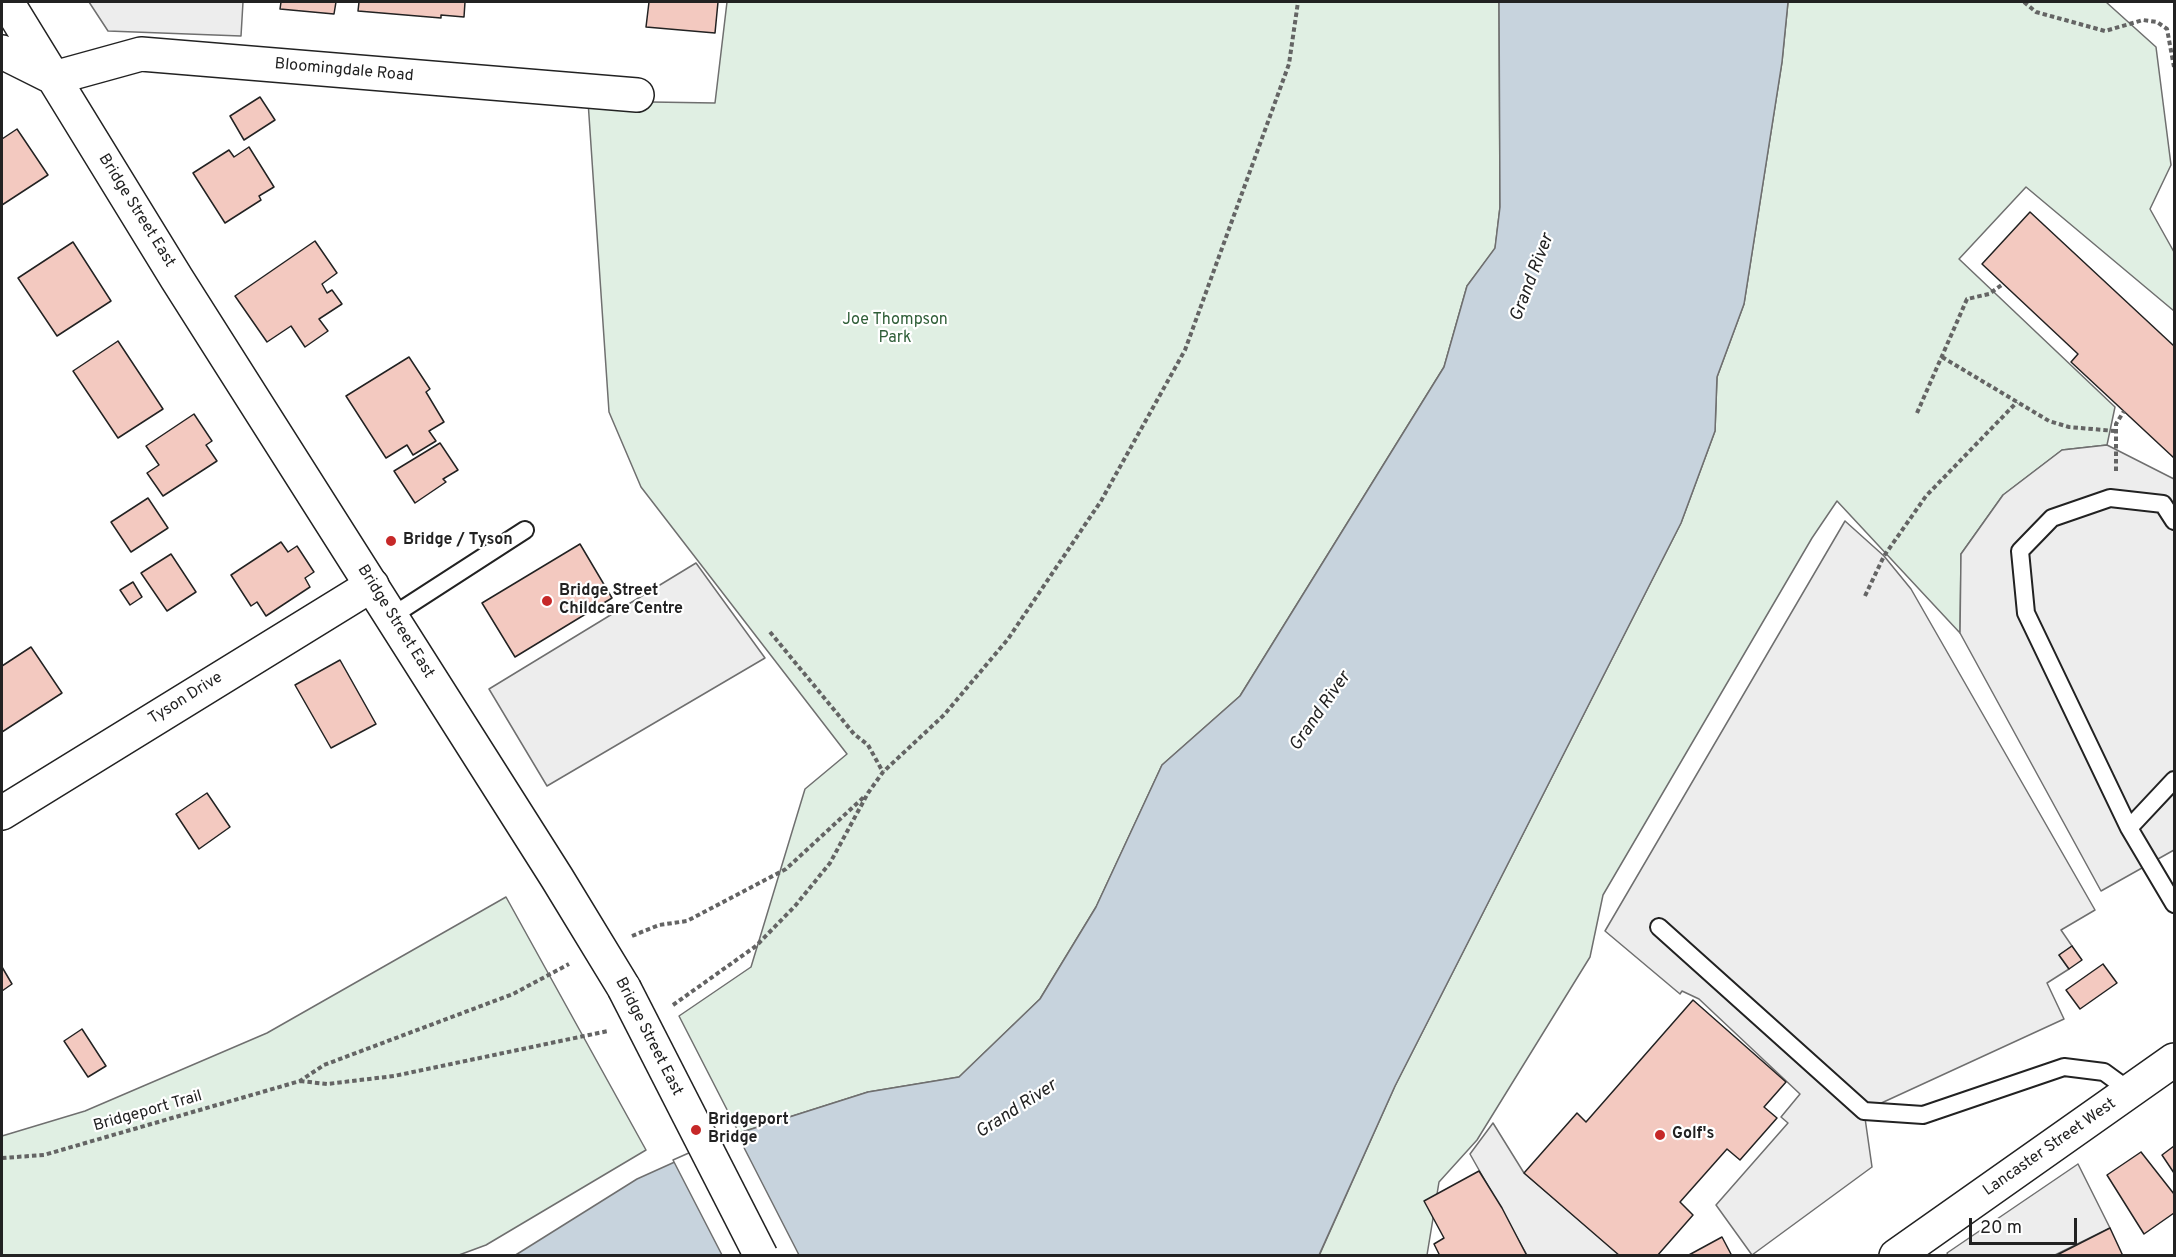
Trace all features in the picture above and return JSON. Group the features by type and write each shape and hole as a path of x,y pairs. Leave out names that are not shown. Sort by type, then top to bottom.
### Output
{"main road":[{"name":"Bridge Street East","path":"8,2 183,289 392,616 624,988 760,1256"},
{"path":"2,52 54,78"},
{"name":"Bloomingdale Road","path":"54,78 141,54 637,95"},
{"name":"Tyson Drive","path":"2,813 372,585"},
{"name":"Lancaster Street West","path":"1902,1254 2175,1060"}],"lane":[{"path":"2175,521 2163,504 2110,498 2052,518 2020,551 2026,613 2129,828 2175,904"},
{"path":"392,616 525,530"},
{"path":"2129,828 2175,780"},
{"path":"1659,927 1864,1111 1923,1115 2064,1067 2104,1072 2130,1091"}],"path":[{"path":"666,1009 756,946 795,906 830,864 868,793 883,772 944,715 1008,639 1101,501 1185,350 1289,64 1298,2"},
{"path":"2024,2 2036,12 2105,31 2143,20 2157,22 2167,29 2175,67"},
{"path":"1917,413 1967,299 1989,294 2003,284"},
{"path":"1942,357 2049,421 2069,427 2115,431"},
{"path":"1864,596 1884,556 1926,496 2017,402"},
{"path":"2116,472 2115,431 2116,424 2124,411"},
{"path":"770,632 854,734 868,745 883,772"},
{"path":"628,938 659,925 687,921 786,869 868,793"},
{"path":"300,1081 324,1065 513,994 577,960"},
{"path":"300,1081 327,1084 394,1076 617,1029"},
{"name":"Bridgeport Trail","path":"2,1158 44,1155 300,1081"}],"green space":[{"name":"Joe Thompson Park","path":"727,2 1499,2 1500,207 1495,249 1467,286 1444,367 1240,696 1162,765 1096,907 1040,999 959,1077 868,1092 739,1133 679,1016 751,967 805,789 847,754 641,487 609,412 588,101 715,103"},
{"path":"1788,2 2106,2 2156,47 2171,165 2150,209 2174,252 2174,311 2026,187 1959,259 2115,407 2107,445 2062,450 2003,495 1961,554 1960,633 1837,501 1812,538 1603,895 1590,957 1477,1140 1439,1182 1427,1255 1319,1256 1395,1086 1681,523 1715,431 1717,377 1744,304 1782,62"},
{"path":"506,897 646,1150 486,1245 459,1255 2,1255 2,1136 85,1111 267,1033"}],"shaded area":[{"path":"89,2 243,2 241,36 108,31"},
{"path":"2107,445 2174,479 2174,850 2101,891 1960,633 1961,554 2003,495 2062,450"},
{"path":"1845,521 1884,556 1911,589 2095,910 2061,930 2072,946 2059,955 2069,969 2047,983 2064,1019 1864,1111 1872,1167 1752,1255 1716,1205 1788,1123 1781,1117 1800,1094 1699,999 1682,991 1680,994 1605,931"},
{"path":"696,563 765,658 547,786 489,689"},
{"path":"1493,1123 1524,1173 1620,1255 1527,1255 1470,1154"},
{"path":"2078,1164 2110,1228 2055,1255 1948,1255 1947,1253"}],"water":[{"name":"Grand River","path":"1499,2 1788,2 1782,62 1744,304 1717,377 1715,431 1681,523 1395,1086 1319,1255 514,1256 637,1179 739,1133 868,1092 959,1077 1040,999 1096,907 1162,765 1240,696 1444,367 1467,286 1495,248 1500,207"}],"pier":[{"path":"736,1132 799,1255 722,1255 673,1160"}],"building":[{"path":"281,2 336,2 334,14 280,9"},
{"path":"359,2 465,2 464,17 441,15 441,18 358,11"},
{"path":"649,2 718,2 715,33 646,27"},
{"path":"260,97 275,120 244,140 230,116"},
{"path":"17,129 48,175 2,205 2,139"},
{"path":"249,147 274,187 259,196 261,200 225,223 193,173 229,150 234,157"},
{"path":"2030,212 2174,346 2174,458 2071,362 2078,354 1982,264"},
{"path":"315,241 337,273 322,284 327,293 332,290 342,304 319,319 328,331 305,347 291,326 267,342 235,296"},
{"path":"73,242 111,301 57,336 18,278"},
{"path":"118,341 163,409 118,438 73,371"},
{"path":"409,357 430,389 426,392 444,422 429,431 436,441 413,455 407,445 386,458 346,396"},
{"path":"194,414 212,441 206,445 217,461 163,496 147,473 159,465 146,446"},
{"path":"440,443 458,470 443,479 446,482 415,503 394,471"},
{"path":"148,498 168,528 131,552 111,522"},
{"path":"281,542 288,552 297,546 314,572 305,578 310,587 266,616 257,602 251,606 231,575"},
{"name":"Bridge Street Childcare Centre","path":"580,544 612,598 515,657 482,603"},
{"path":"171,554 196,592 167,611 141,573"},
{"path":"133,582 142,597 130,605 120,590"},
{"path":"31,647 62,693 2,732 2,666"},
{"path":"340,660 376,724 331,748 295,685"},
{"path":"207,793 230,827 199,849 176,814"},
{"path":"2072,946 2082,960 2069,969 2059,955"},
{"path":"2103,964 2117,983 2080,1009 2066,990"},
{"path":"2,967 12,984 2,991"},
{"name":"Golf's","path":"1693,1000 1786,1082 1764,1107 1777,1118 1740,1160 1727,1149 1680,1202 1693,1215 1657,1256 1620,1256 1524,1173 1577,1113 1586,1122"},
{"path":"82,1029 106,1066 88,1077 64,1041"},
{"path":"2174,1146 2174,1173 2162,1155"},
{"path":"2141,1152 2174,1194 2174,1213 2144,1234 2107,1175"},
{"path":"1479,1171 1502,1208 1527,1256 1440,1256 1434,1244 1444,1238 1424,1201"},
{"path":"2110,1228 2123,1256 2055,1256"},
{"path":"1722,1237 1732,1256 1687,1256"}],"place":[{"name":"Bridge / Tyson","path":"391,541"},
{"name":"Bridge Street Childcare Centre","path":"547,601"},
{"name":"Bridgeport Bridge","path":"696,1130"},
{"name":"Golf's","path":"1660,1135"}]}
